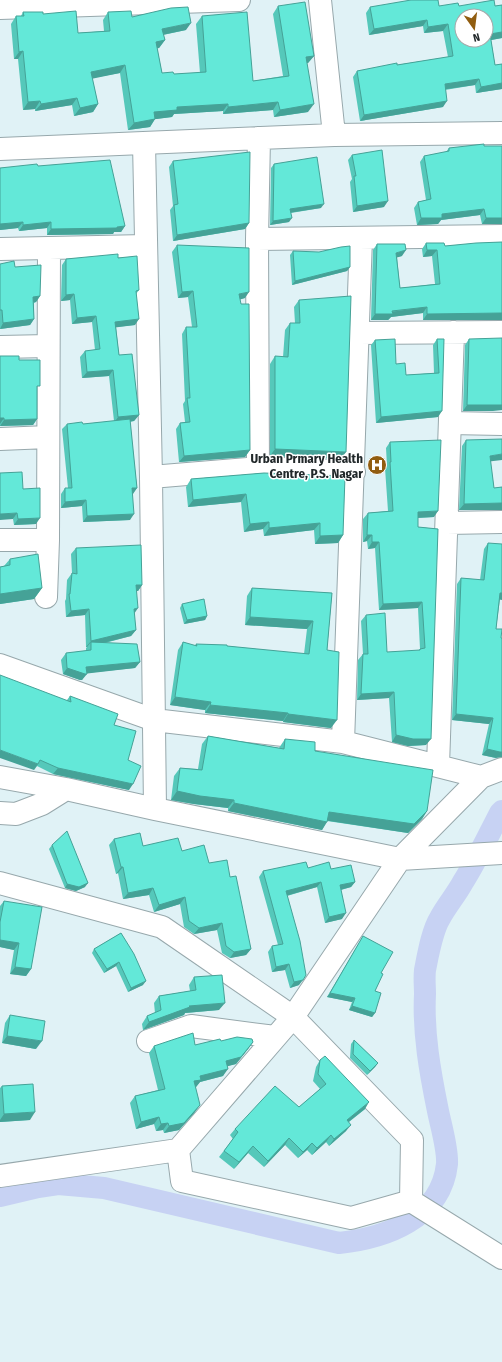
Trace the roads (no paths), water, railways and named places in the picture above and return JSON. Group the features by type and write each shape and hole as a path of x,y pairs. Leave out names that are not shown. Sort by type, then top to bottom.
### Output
{"street":[{"path":"0,8 239,0"},
{"path":"320,0 334,135"},
{"path":"0,149 334,135 502,133"},
{"path":"258,468 257,239 259,138"},
{"path":"144,143 151,477 155,809"},
{"path":"257,239 502,236"},
{"path":"343,742 362,238"},
{"path":"0,249 146,246"},
{"path":"46,597 48,540 49,248"},
{"path":"438,766 453,332"},
{"path":"358,333 502,332"},
{"path":"0,347 48,346"},
{"path":"450,423 502,424"},
{"path":"0,439 48,437"},
{"path":"151,477 258,468 354,472"},
{"path":"447,523 502,522"},
{"path":"0,540 48,540"},
{"path":"0,665 154,720 343,742 481,777"},
{"path":"0,1176 178,1150 292,1017 400,859 481,777 502,769"},
{"path":"0,777 66,789 155,809 400,859 502,853"},
{"path":"0,812 16,814 42,804 66,789"},
{"path":"0,883 162,927 292,1017 412,1140 412,1202"},
{"path":"148,1041 191,1026 275,1037"},
{"path":"178,1150 182,1181 351,1218 412,1202 502,1258"}],"waterway":[{"path":"0,1196 58,1184 104,1188 339,1243 374,1236 392,1230 408,1222 422,1212 434,1199 443,1183 447,1164 445,1145 432,1082 426,1038 425,970 427,957 437,923 478,857 502,811"}],"place":[{"name":"Urban Prmary Health Centre, P.S. Nagar","path":"377,465"}]}
